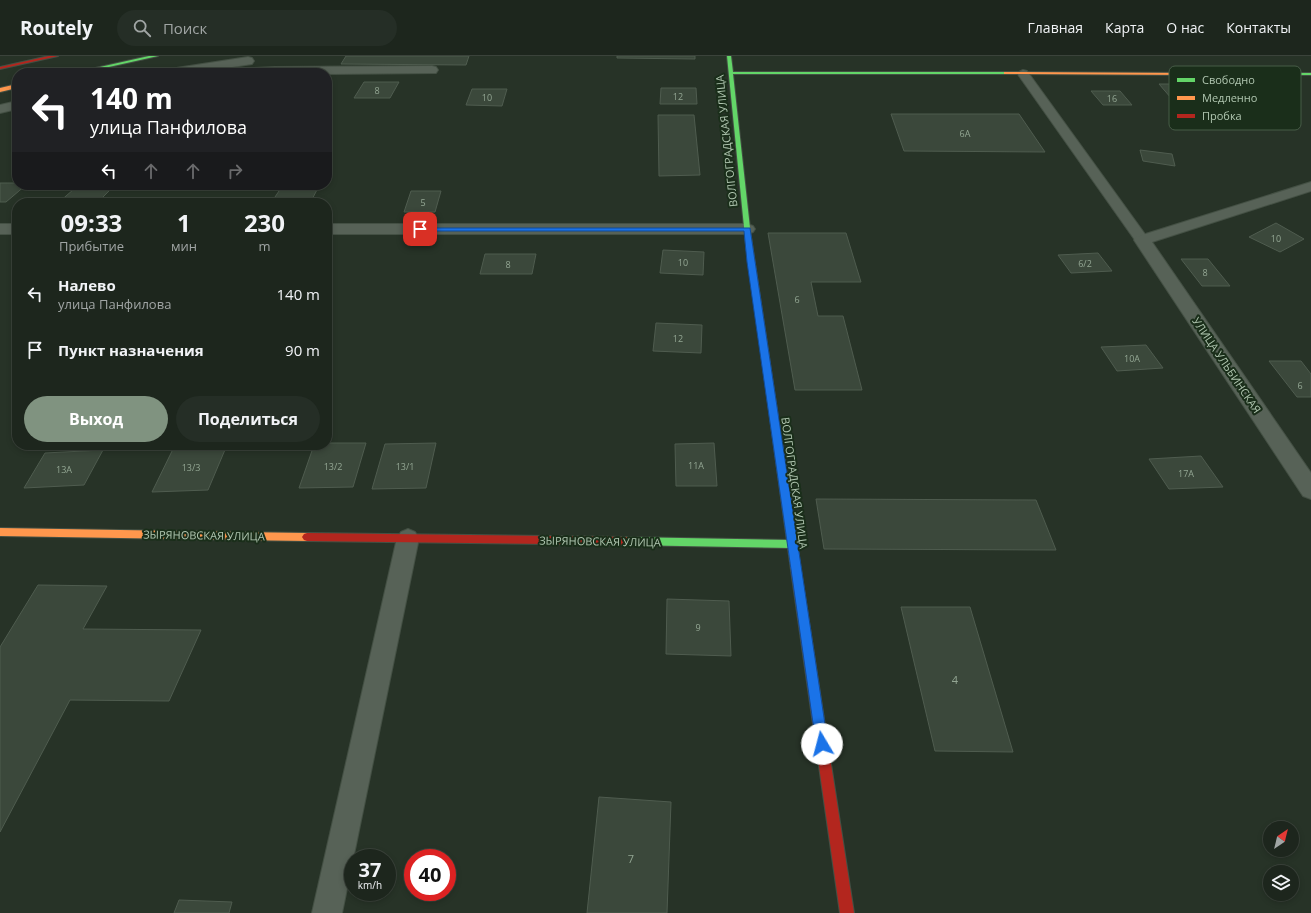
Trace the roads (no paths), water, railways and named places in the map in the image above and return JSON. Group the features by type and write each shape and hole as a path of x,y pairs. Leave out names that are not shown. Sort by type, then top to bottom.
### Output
{"street":[{"path":"0,68 56,56"},
{"path":"99,68 156,56"},
{"name":"ВОЛГОГРАДСКАЯ УЛИЦА","path":"729,56 750,262 847,913"},
{"path":"202,68 261,59"},
{"path":"332,71 432,70"},
{"path":"731,73 1169,74"},
{"path":"1301,74 1311,74"},
{"path":"0,90 12,87"},
{"path":"0,109 12,106"},
{"path":"1142,240 1311,186"},
{"path":"0,229 12,229"},
{"path":"332,229 747,229"},
{"name":"УЛИЦА УЛЬБИНСКАЯ","path":"1142,240 1311,490"},
{"name":"ЗЫРЯНОВСКАЯ УЛИЦА","path":"0,532 792,544"}],"lane":[{"name":"УЛИЦА УЛЬБИНСКАЯ","path":"1023,73 1142,240"},
{"path":"327,913 408,538"}]}
